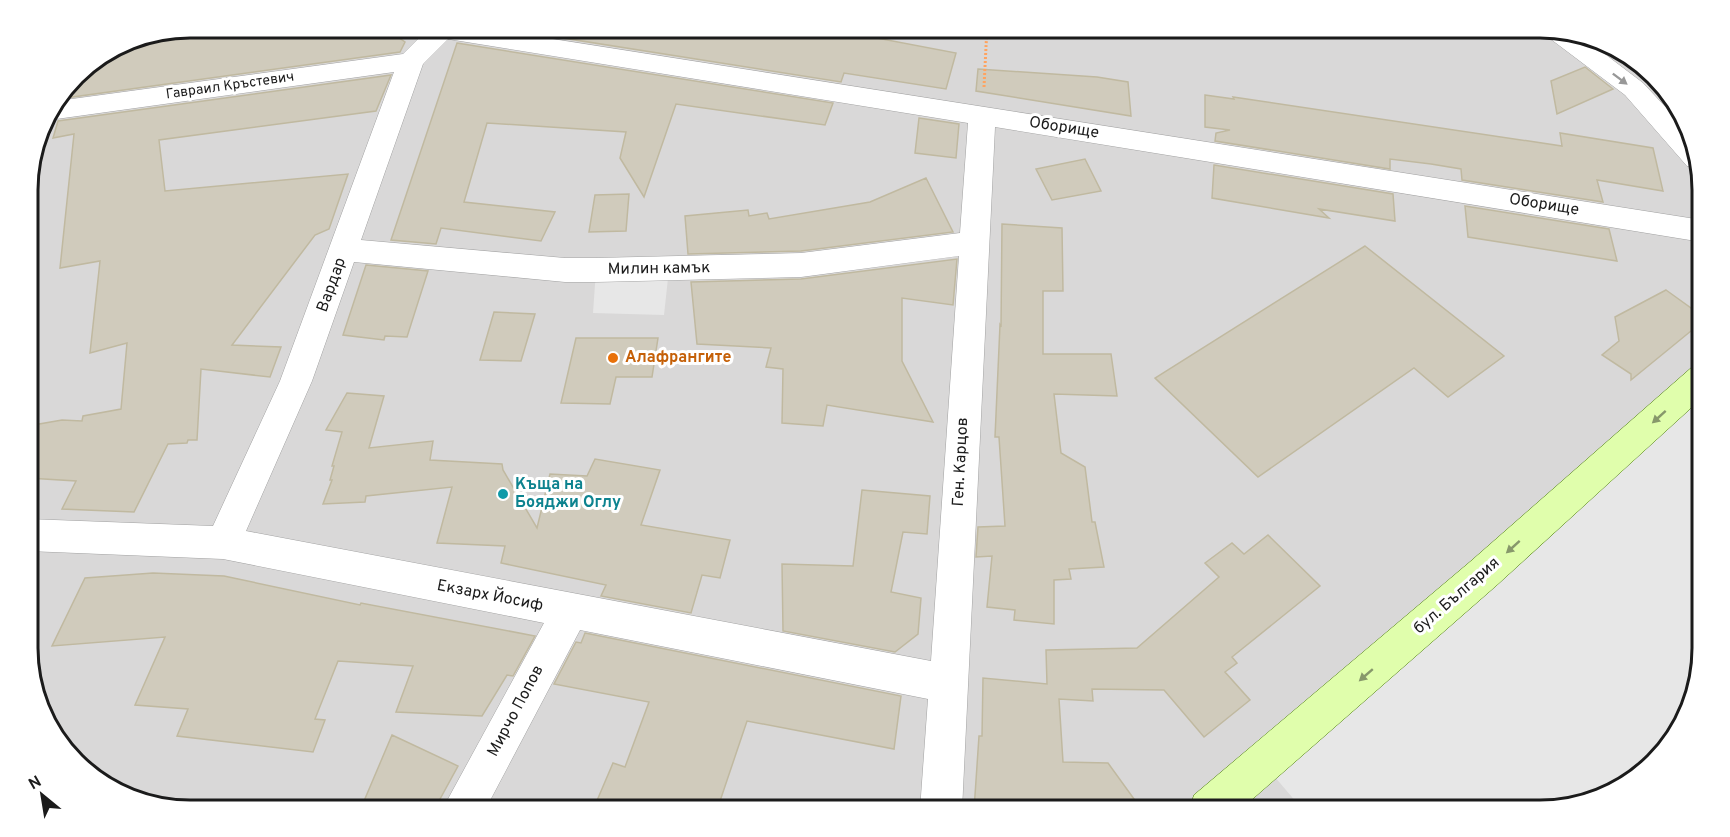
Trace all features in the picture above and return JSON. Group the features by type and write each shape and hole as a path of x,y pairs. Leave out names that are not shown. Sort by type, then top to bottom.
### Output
{"street":[{"name":"Вардар","path":"224,543 296,381 411,61 428,38"},
{"name":"Оборище","path":"491,38 1692,229"},
{"path":"1569,40 1634,89 1686,147"},
{"name":"Гавраил Кръстевич","path":"61,109 411,61"},
{"name":"Ген. Карцов","path":"942,799 982,115"},
{"name":"Милин камък","path":"344,250 565,270 801,266 974,243"},
{"name":"бул. България","path":"1221,799 1484,573 1692,387"},
{"name":"Екзарх Йосиф","path":"38,535 224,543 948,684"},
{"name":"Мирчо Попов","path":"469,800 570,612"}],"path":[{"path":"982,115 986,38"}],"shaded area":[{"path":"1540,38 1570,40 1598,49 1633,69 1661,97 1681,132 1691,170 1692,647 1690,677 1681,705 1655,748 1625,774 1589,791 1570,797 1550,799 190,800 160,797 132,788 97,768 69,740 49,705 39,667 38,180 43,150 53,122 82,82 105,63 132,49 170,39"},
{"path":"669,269 664,315 593,313 596,270"},
{"path":"1692,396 1690,677 1681,705 1672,723 1655,748 1641,762 1608,784 1570,797 1550,799 1294,799 1268,769"}],"building":[{"path":"399,38 405,42 400,52 69,97 89,75 105,63 132,49 170,39"},
{"path":"563,38 877,38 956,53 946,89 844,73 841,82"},
{"path":"457,43 833,103 825,125 676,104 644,197 620,158 626,132 487,123 464,202 555,212 541,241 441,228 436,244 391,240"},
{"path":"1585,67 1613,89 1557,114 1551,81"},
{"path":"978,69 1097,77 1128,82 1131,116 976,91"},
{"path":"391,75 376,111 159,140 165,191 348,174 329,229 315,235 232,345 281,347 270,377 201,369 197,440 168,444 134,512 62,509 76,481 38,479 38,424 62,420 82,421 83,416 121,409 127,343 90,353 100,261 60,268 74,134 53,138 58,121"},
{"path":"1205,95 1234,99 1233,97 1562,146 1560,133 1653,148 1663,191 1597,180 1603,202 1462,180 1461,169 1431,164 1390,159 1390,169 1215,141 1216,133 1230,130 1205,127"},
{"path":"919,118 959,124 956,158 915,153"},
{"path":"1085,159 1101,191 1052,200 1036,169"},
{"path":"1214,165 1393,194 1395,221 1319,209 1329,218 1212,198"},
{"path":"926,178 953,232 801,251 688,254 685,216 748,210 749,216 767,213 769,219 870,202"},
{"path":"629,194 626,231 589,232 595,195"},
{"path":"1465,206 1609,229 1617,261 1468,237"},
{"path":"1002,224 1062,228 1063,291 1043,291 1043,354 1111,354 1117,396 1054,394 1061,453 1085,467 1092,522 1095,522 1104,567 1069,569 1071,579 1054,580 1054,624 1014,620 1015,610 987,607 992,556 976,557 978,527 1005,526 999,437 995,437 1000,325 1001,327"},
{"path":"1365,246 1504,356 1448,397 1414,368 1258,477 1155,378"},
{"path":"957,259 953,305 902,298 902,361 933,422 827,405 823,426 782,423 783,369 766,367 771,348 697,344 691,282 801,279"},
{"path":"366,265 428,271 407,337 385,336 384,340 343,335"},
{"path":"1666,290 1692,309 1692,330 1631,380 1631,374 1602,355 1619,341 1615,317"},
{"path":"494,312 535,314 521,361 480,360"},
{"name":"Алафрангите","path":"576,338 658,338 652,377 616,377 610,404 561,403"},
{"path":"347,393 384,396 369,448 433,441 430,460 502,464 503,470 537,528 550,474 587,476 595,459 660,470 641,525 730,540 720,578 702,575 691,613 601,596 606,585 501,563 505,546 437,543 452,487 366,496 365,502 323,504 332,480 330,480 334,466 332,466 342,432 326,430"},
{"path":"862,490 930,496 927,534 903,532 891,592 921,598 918,634 895,652 783,631 782,564 853,566"},
{"path":"1268,535 1320,586 1232,657 1237,663 1225,672 1250,700 1204,737 1164,690 1092,689 1093,701 1059,699 1063,762 1108,763 1134,799 975,799 979,736 982,736 983,678 1047,684 1046,650 1137,648 1219,577 1205,563 1232,543 1244,554"},
{"path":"153,573 224,576 360,605 361,603 535,636 513,676 507,675 482,716 396,712 413,666 338,661 315,719 325,720 313,752 177,736 188,709 135,705 165,637 52,646 85,578"},
{"path":"585,633 901,696 894,749 747,721 721,800 597,800 613,763 625,767 649,702 554,684 576,642 581,643"},
{"path":"392,735 458,766 440,800 364,800"}],"place":[{"name":"Алафрангите","path":"613,358"},
{"name":"Къща на Бояджи Оглу","path":"503,494"}]}
